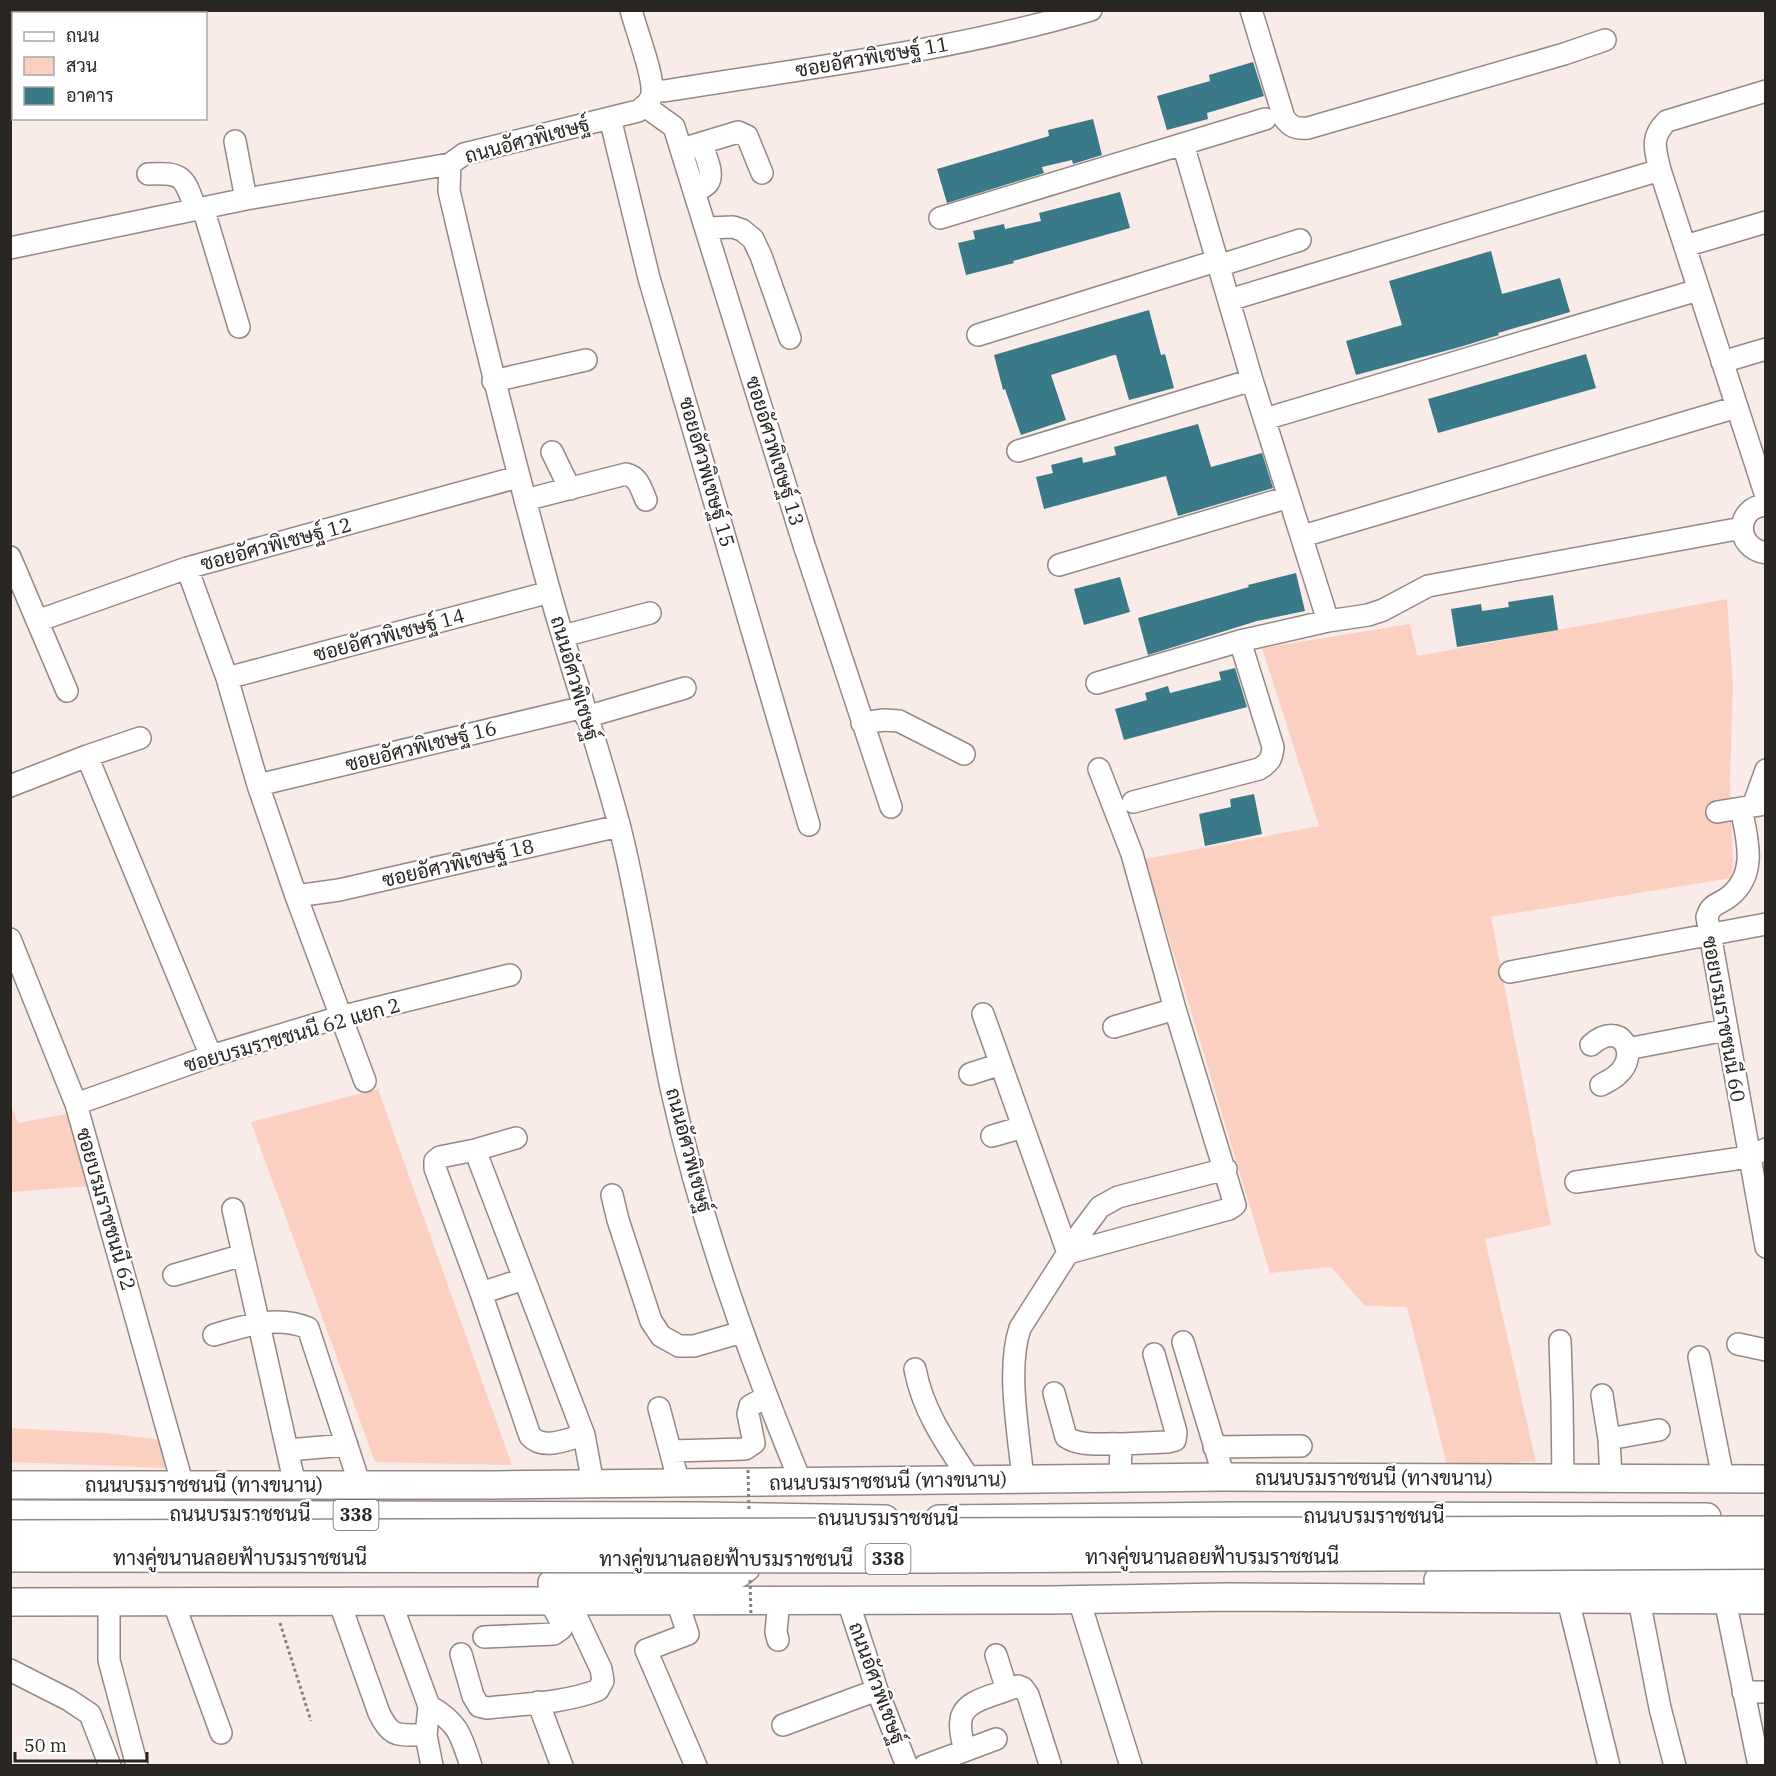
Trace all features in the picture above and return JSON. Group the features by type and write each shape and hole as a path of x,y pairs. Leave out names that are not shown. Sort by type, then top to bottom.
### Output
{"main road":[{"name":"ถนนบรมราชชนนี (ทางขนาน)","path":"10,1485 495,1485 1224,1478 1563,1478 1605,1487 1723,1478 1766,1479"},
{"path":"1157,1479 1323,1494 1605,1487 1766,1496"},
{"path":"495,1485 701,1516"},
{"name":"ถนนบรมราชชนนี","path":"10,1514 701,1516 884,1519 1241,1516 1766,1517"},
{"name":"ทางคู่ขนานลอยฟ้าบรมราชชนนี","path":"10,1534 1766,1530"},
{"name":"ทางคู่ขนานลอยฟ้าบรมราชชนนี","path":"10,1558 944,1559 1766,1555"},
{"name":"338","path":"10,1567 746,1568 1766,1564"},
{"path":"220,1601 738,1574 746,1568"},
{"path":"1050,1600 1328,1580 1766,1580"},
{"name":"338","path":"10,1602 1079,1600 1227,1597 1766,1600"}],"street":[{"path":"631,10 649,98"},
{"name":"ซอยอัศวพิเชษฐ์ 11","path":"649,98 664,91 929,48 1045,24 1090,10"},
{"path":"1251,10 1284,118 1289,125 1299,129 1485,78 1605,40"},
{"path":"1764,485 1660,170 1655,140 1659,129 1667,121 1766,91"},
{"name":"ถนนอัศวพิเชษฐ์","path":"649,98 638,111 464,154 450,164 449,191 518,477 619,826 643,936 672,1093 742,1332 801,1482"},
{"name":"ซอยอัศวพิเชษฐ์ 13","path":"649,98 691,146 696,191 706,228 804,545 891,807"},
{"name":"ซอยอัศวพิเชษฐ์ 15","path":"610,118 649,278 809,825"},
{"path":"940,218 1265,119"},
{"path":"691,146 738,132 743,133 747,136 762,173"},
{"path":"235,141 246,199"},
{"path":"1183,144 1252,380 1328,621"},
{"path":"10,248 246,199 450,164"},
{"path":"1229,300 1660,170"},
{"path":"148,174 170,173 179,176 184,182 200,209 239,327"},
{"path":"1685,246 1766,222"},
{"path":"706,228 733,227 742,230 753,239 790,339"},
{"path":"978,334 1300,240"},
{"path":"1265,419 1698,290"},
{"path":"1722,362 1766,349"},
{"path":"494,381 586,360"},
{"path":"1018,451 1252,380"},
{"path":"1303,536 1737,407"},
{"path":"552,452 570,489"},
{"path":"525,500 626,474 633,475 637,479 646,500"},
{"name":"ซอยอัศวพิเชษฐ์ 12","path":"37,621 187,568 518,477"},
{"path":"1059,565 1289,497"},
{"path":"1766,505 1753,509 1748,514 1742,528 1750,548 1766,553"},
{"path":"1097,683 1240,641 1328,621 1368,615 1383,610 1415,592 1449,581 1742,528"},
{"path":"10,557 67,691"},
{"path":"187,568 227,678 258,785 296,896 365,1081"},
{"name":"ซอยอัศวพิเชษฐ์ 14","path":"227,678 550,592"},
{"path":"563,636 650,613"},
{"path":"1133,802 1259,769 1268,764 1273,757 1274,747 1240,641"},
{"name":"ซอยอัศวพิเชษฐ์ 16","path":"258,785 585,712 685,687"},
{"path":"862,723 898,721 964,754"},
{"path":"10,786 140,738"},
{"path":"87,756 211,1056"},
{"path":"1068,1253 1229,1209 1235,1205 1226,1169 1175,1009 1132,854 1099,769"},
{"path":"1717,812 1753,806 1766,770"},
{"name":"ซอยบรมราชชนนี 60","path":"1753,806 1748,872 1734,893 1710,908 1707,917 1726,1030 1757,1153 1766,1247"},
{"name":"ซอยอัศวพิเชษฐ์ 18","path":"296,896 339,890 619,826"},
{"path":"1510,972 1766,924"},
{"name":"ซอยบรมราชชนนี 62","path":"10,939 76,1104 183,1485"},
{"name":"ซอยบรมราชชนนี 62 แยก 2","path":"76,1104 211,1056 340,1017 510,975"},
{"path":"1114,1027 1175,1009"},
{"path":"984,1014 1068,1253"},
{"path":"1627,1049 1726,1030"},
{"path":"1591,1045 1599,1038 1617,1035 1622,1038 1627,1049 1627,1059 1617,1076 1601,1085"},
{"path":"970,1074 1001,1064"},
{"path":"992,1136 1023,1127"},
{"path":"516,1138 475,1150 440,1156 435,1161 435,1168 530,1436 535,1441 548,1444 584,1435"},
{"path":"475,1150 584,1435 592,1484"},
{"path":"1576,1182 1757,1153"},
{"path":"1023,1480 1012,1365 1014,1345 1020,1328 1068,1253 1100,1207 1118,1197 1226,1169"},
{"path":"612,1195 651,1321 661,1336 679,1346 694,1346 742,1332"},
{"path":"232,1209 296,1485"},
{"path":"174,1275 243,1255"},
{"path":"481,1293 524,1279"},
{"path":"213,1335 258,1322 299,1324 308,1328 360,1485"},
{"path":"1560,1341 1563,1478"},
{"path":"1183,1342 1224,1478"},
{"path":"1738,1344 1766,1350"},
{"path":"1054,1394 1066,1437 1072,1442 1120,1444 1175,1440 1176,1432 1154,1354"},
{"path":"1700,1357 1704,1390 1723,1478"},
{"path":"915,1368 926,1408 940,1435 972,1481"},
{"path":"1602,1395 1609,1439 1605,1487"},
{"path":"671,1451 745,1449 754,1443 748,1414 750,1406 766,1397"},
{"path":"659,1408 679,1484"},
{"path":"1609,1439 1659,1430"},
{"path":"1120,1444 1120,1479"},
{"path":"287,1450 347,1445"},
{"path":"1214,1447 1300,1446"},
{"path":"390,1600 429,1706 426,1736 432,1766"},
{"path":"484,1637 554,1634 561,1629 559,1600"},
{"path":"461,1654 473,1696 479,1706 487,1708 538,1702 586,1695 598,1690 603,1681 601,1669 559,1600"},
{"path":"778,1640 776,1632 779,1600"},
{"name":"ถนนอัศวพิเชษฐ์","path":"848,1600 877,1689 907,1766"},
{"path":"1079,1600 1131,1766"},
{"path":"1568,1600 1609,1766"},
{"path":"1639,1600 1660,1708 1675,1766"},
{"path":"1725,1600 1759,1766"},
{"path":"173,1601 221,1733"},
{"path":"339,1601 386,1729 394,1734 426,1736"},
{"path":"677,1601 687,1634 646,1650 696,1766"},
{"path":"109,1602 109,1660 137,1766"},
{"path":"996,1655 1007,1690"},
{"path":"10,1670 69,1700 90,1714 110,1766"},
{"path":"964,1749 961,1720 967,1708 979,1700 1018,1686 1023,1688 1028,1695 1050,1764"},
{"path":"783,1725 877,1689"},
{"path":"1743,1692 1766,1692"},
{"path":"538,1702 562,1766"},
{"path":"429,1706 442,1713 457,1727 471,1766"},
{"path":"924,1766 996,1738"}],"path":[{"path":"273,1601 311,1721"}],"green space":[{"path":"1727,599 1733,685 1730,780 1733,862 1731,878 1491,917 1551,1225 1485,1239 1536,1462 1447,1465 1407,1307 1365,1306 1331,1267 1270,1273 1145,859 1319,826 1262,648 1410,624 1417,656"},
{"path":"378,1089 512,1465 375,1462 251,1122"},
{"path":"10,1102 18,1123 66,1114 90,1186 11,1192"},
{"path":"10,1428 104,1433 163,1440 168,1468 11,1462"}],"building":[{"path":"1253,62 1264,96 1207,113 1208,119 1167,130 1157,96 1210,81 1209,75"},
{"path":"1093,119 1102,155 1073,164 1072,160 1042,167 1044,173 947,203 937,169 1049,136 1048,130"},
{"path":"1120,192 1130,228 966,275 958,243 975,239 973,231 1004,224 1005,229 1041,221 1039,213"},
{"path":"1491,251 1502,294 1560,278 1570,312 1498,333 1499,335 1460,347 1356,375 1346,341 1402,325 1389,281"},
{"path":"1149,310 1161,355 1165,354 1174,388 1129,400 1116,355 1114,355 1051,375 1066,420 1021,435 1005,389 1003,390 994,355"},
{"path":"1586,354 1596,388 1438,433 1428,399"},
{"path":"1198,424 1211,467 1262,453 1273,488 1178,516 1166,476 1044,509 1036,477 1053,473 1051,465 1082,457 1083,463 1116,455 1114,447"},
{"path":"1296,573 1305,611 1257,621 1148,655 1138,618"},
{"path":"1120,577 1130,612 1084,625 1074,589"},
{"path":"1553,595 1558,630 1457,647 1451,609 1481,604 1482,611 1509,607 1508,602"},
{"path":"1235,668 1247,707 1124,740 1115,709 1147,700 1145,693 1168,686 1170,693 1221,680 1219,672"},
{"path":"1254,794 1262,834 1205,846 1199,814 1231,807 1230,799"}]}
